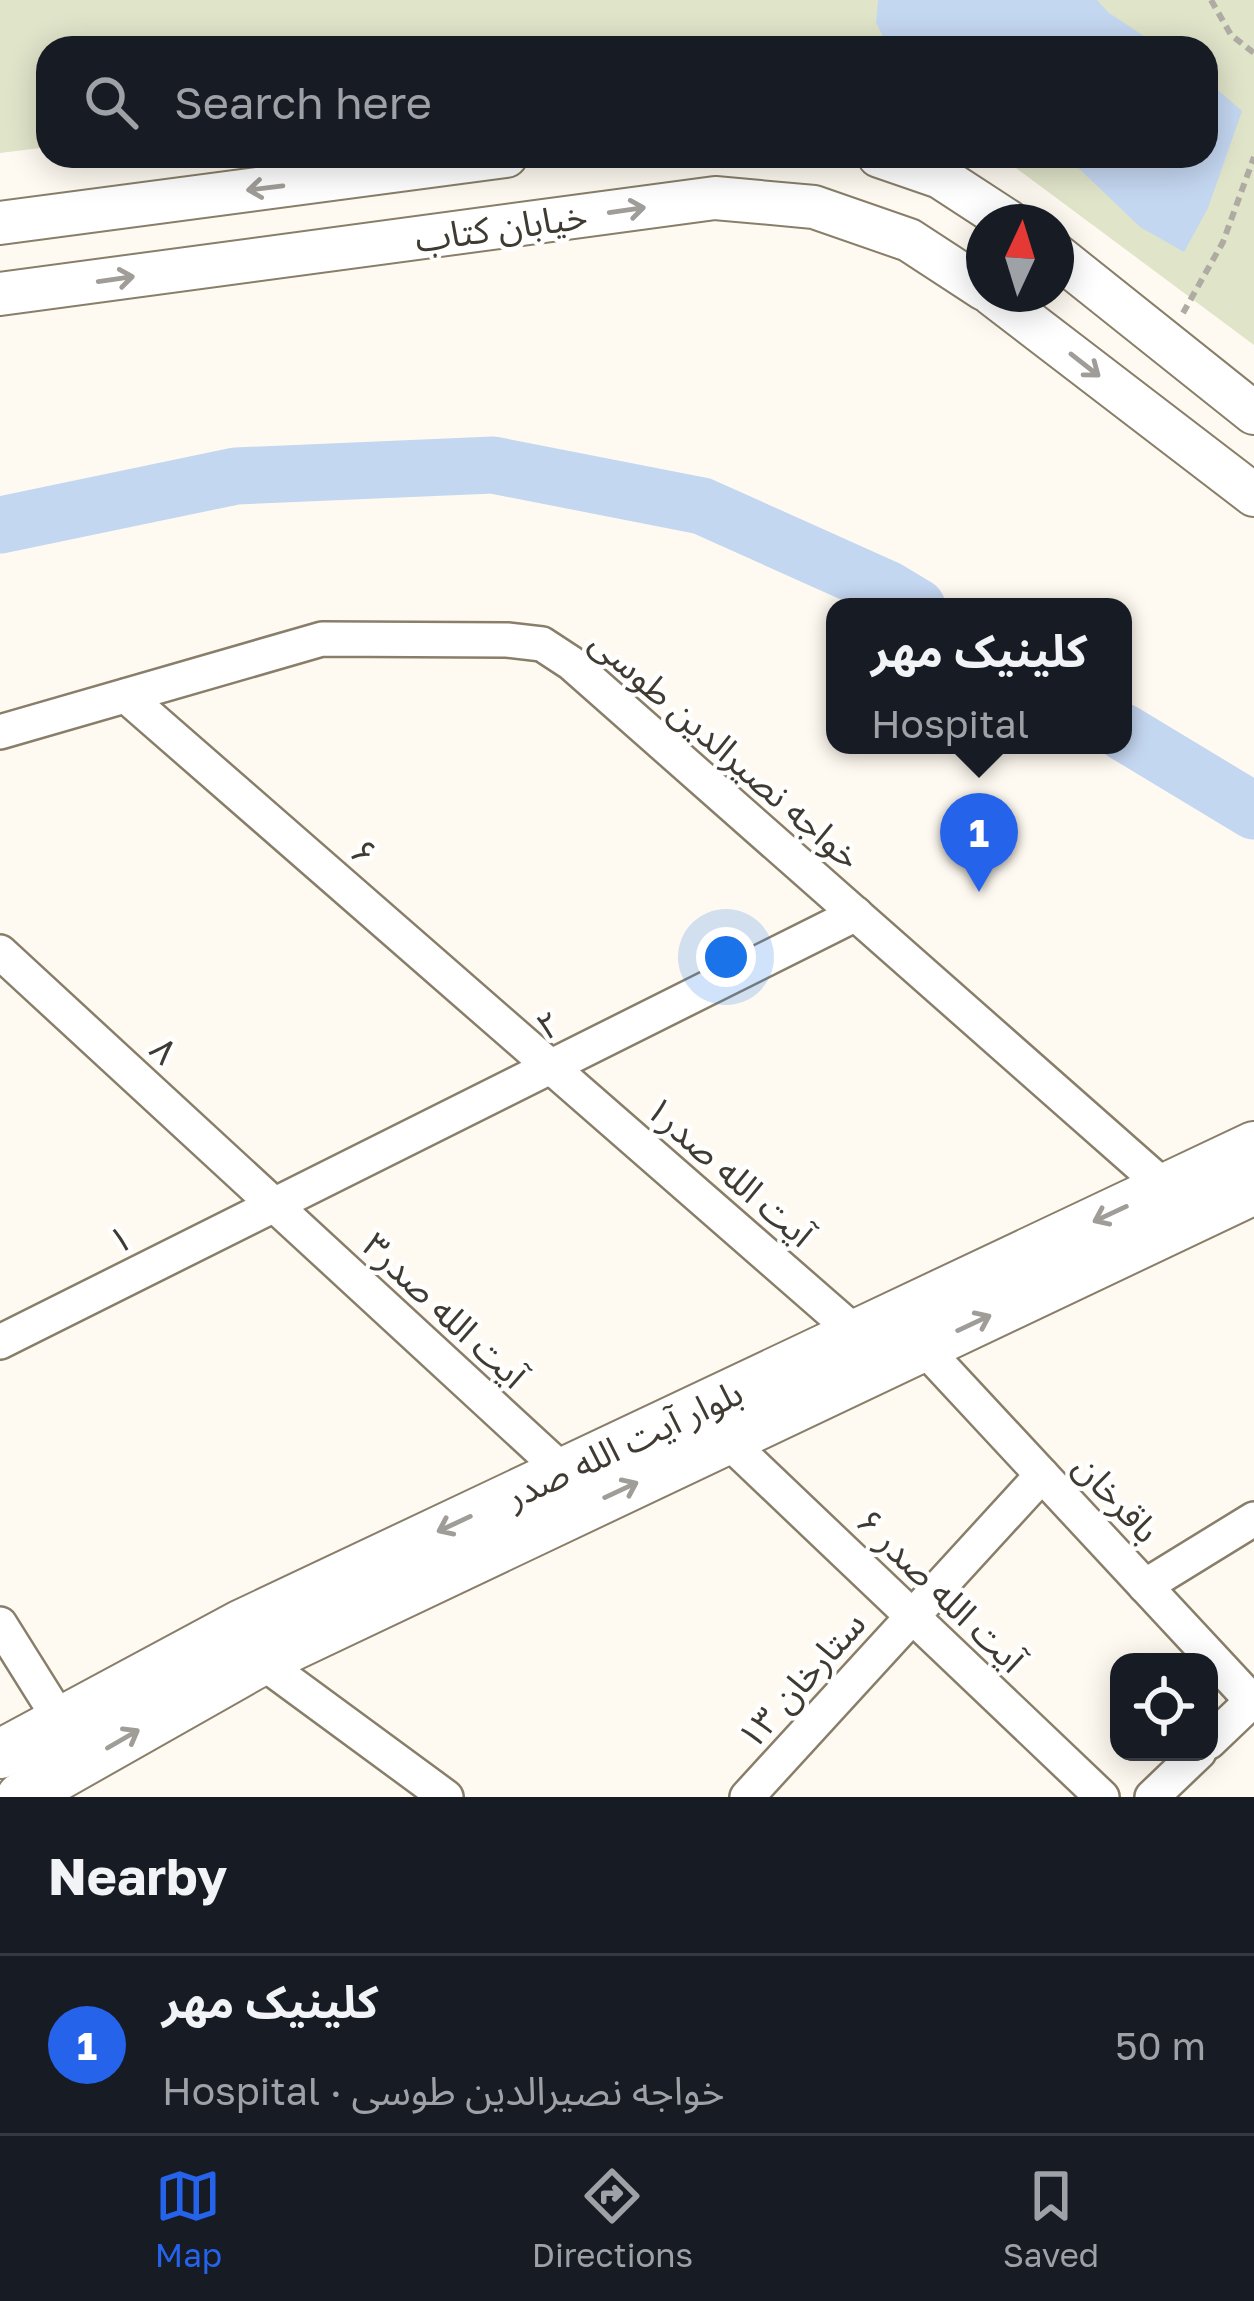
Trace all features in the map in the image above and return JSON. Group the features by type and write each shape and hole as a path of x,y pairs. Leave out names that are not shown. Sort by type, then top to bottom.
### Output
{"main road":[{"name":"بلوار آیت الله صدر","path":"0,1754 242,1624 1254,1145"},
{"name":"بلوار آیت الله صدر","path":"21,1797 261,1661 923,1347 1246,1206"}],"street":[{"name":"خیابان کتاب","path":"0,223 415,168"},
{"path":"914,168 940,177 981,204"},
{"name":"خیابان کتاب","path":"0,294 715,198 814,207 909,240 966,277"},
{"path":"1074,269 1254,412"},
{"path":"1015,312 1254,495"},
{"name":"خواجه نصیرالدین طوسی","path":"0,732 322,639 542,644 571,663 1166,1188"},
{"name":"۶","path":"126,696 551,1066"},
{"name":"۲","path":"274,1205 856,914"},
{"name":"۸","path":"6,965 274,1205"},
{"name":"۱آیت الله صدر","path":"551,1066 857,1334"},
{"name":"۱‍","path":"0,1342 274,1205"},
{"name":"۳آیت الله صدر","path":"274,1205 564,1472"},
{"name":"باقرخان","path":"923,1347 1253,1702"},
{"name":"آیت الله صدر ۶","path":"727,1440 1102,1797"},
{"name":"ستارخان ۱۳","path":"748,1797 1042,1474"},
{"path":"1145,1586 1254,1519"},
{"path":"0,1624 62,1723"},
{"path":"261,1661 446,1797"},
{"path":"1218,1734 1253,1702"},
{"path":"1152,1797 1190,1761"}],"path":[{"path":"1211,0 1232,34 1254,53"},
{"path":"1166,343 1223,242 1254,157"}],"green space":[{"path":"0,0 1254,0 1254,345 1074,211 1074,204 1065,204 1016,168 1218,168 1218,36 36,36 36,148 0,153"}],"water":[{"path":"878,0 1097,0 1144,36 883,36 876,23"},
{"path":"1218,90 1242,111 1208,208 1184,252 1140,227 1079,168 1218,168"}],"waterway":[{"path":"0,525 236,476 493,465 702,506 902,598"},
{"path":"1132,737 1254,811"}],"place":[{"name":"کلینیک مهر","path":"979,892"}]}
